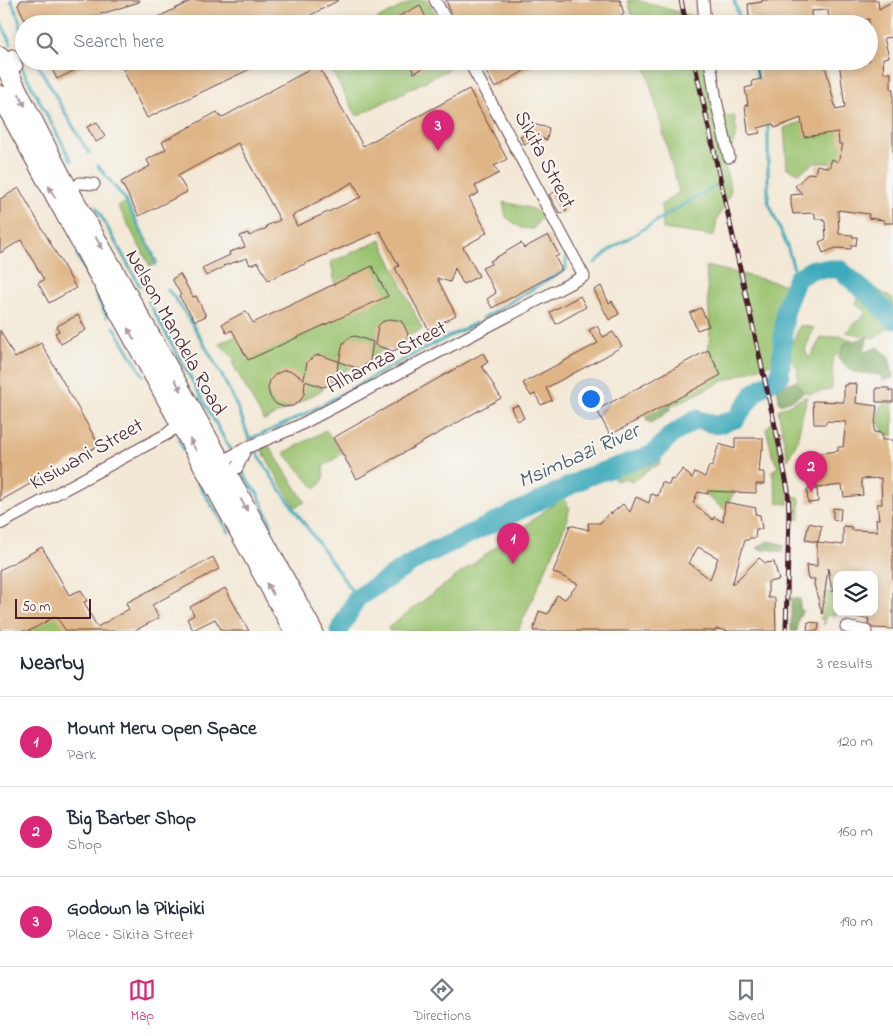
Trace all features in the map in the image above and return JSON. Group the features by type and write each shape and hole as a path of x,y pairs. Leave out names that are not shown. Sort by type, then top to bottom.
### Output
{"main road":[{"name":"Nelson Mandela Road","path":"6,56 62,178 313,630"},
{"name":"Nelson Mandela Road","path":"0,95 173,428 221,467 294,631"}],"street":[{"path":"435,0 443,15"},
{"path":"703,0 704,15"},
{"name":"Sikita Street","path":"474,70 584,276"},
{"path":"711,70 729,157"},
{"path":"80,182 94,184"},
{"name":"Alhamza Street","path":"221,467 246,448 296,427 584,276"},
{"name":"Kisiwani Street","path":"0,524 173,428"},
{"path":"221,467 246,448"},
{"path":"846,627 866,631"}],"green space":[{"path":"414,0 427,0 436,15 385,15"},
{"path":"628,0 636,0 689,15 632,15"},
{"path":"331,70 447,70 357,116"},
{"path":"646,70 711,70 724,116 734,115 737,134 724,162 731,191 717,220 714,236 663,229 661,205 679,192"},
{"path":"809,119 844,125 850,163 814,163 799,173 787,168 784,128"},
{"path":"503,202 530,208 543,215 533,229 521,228 506,217"},
{"path":"126,203 158,263 150,266 118,206"},
{"path":"381,240 422,329 317,386 324,389 264,421 231,361 237,362 219,343 337,296 331,262"},
{"path":"706,266 796,287 773,363 721,382 666,409 708,360 710,330"},
{"path":"865,282 893,299 893,324 875,338 846,332 867,312 856,304"},
{"path":"800,325 814,328 805,350 809,359 821,338 842,336 853,341 833,358 832,389 810,394 797,389 798,369 787,354"},
{"path":"868,337 864,350 868,351 878,347 889,357 893,378 882,380 881,375 853,372 838,358 845,343"},
{"path":"796,381 803,393 794,399 780,404 777,387"},
{"path":"673,394 670,410 652,423 646,421 647,408"},
{"path":"807,396 797,441 788,460 778,410"},
{"path":"893,404 893,436 884,433 877,419 881,405"},
{"path":"774,420 773,423 787,482 788,504 778,503 772,471 778,467 773,457 766,429"},
{"path":"326,430 342,453 323,466 324,479 316,489 284,453"},
{"path":"269,446 305,502 295,507 261,449"},
{"path":"662,456 660,464 645,471 644,474 631,482 626,478 616,481 612,475"},
{"path":"740,483 724,509 699,490"},
{"path":"793,496 800,499 800,519 792,519"},
{"path":"562,498 570,508 567,516 568,519 518,631 389,631 388,628 412,609"},
{"path":"768,541 785,545 782,552 766,549 765,551 757,548"},
{"path":"823,592 832,593 833,615 824,616 826,618 824,625 823,619 820,619"},
{"path":"791,598 800,599 800,610 803,610 798,620 797,631 791,631"},
{"path":"64,607 72,623 57,631 16,631"}],"building":[{"path":"21,0 139,0 139,2 98,15 23,15 18,5"},
{"path":"193,0 339,0 311,15 162,15"},
{"path":"446,0 620,0 624,14 622,15 452,15"},
{"path":"762,0 878,0 879,9 893,1 893,37 884,38 889,57 883,58 884,73 891,73 891,89 893,89 893,223 884,223 884,220 868,218 869,214 838,210 839,234 857,237 856,245 851,245 851,249 836,248 823,253 819,242 826,239 825,221 823,219 815,219 815,213 793,214 791,204 791,195 802,194 795,186 809,173 815,174 817,165 829,168 832,159 838,162 843,144 839,144 838,132 804,137 801,118 775,128 773,124 758,128 760,133 750,135 745,105 748,105 745,88 753,86 752,81 761,79 759,70 826,70 836,110 845,108 840,70 878,70 878,15 828,15 828,10 811,11 811,15 749,15 748,4 762,2"},
{"path":"420,5 425,15 402,15"},
{"path":"52,70 76,70 57,79"},
{"path":"123,70 248,70 147,118"},
{"path":"309,70 321,70 363,146 469,89 507,159 494,166 499,173 475,186 479,193 469,198 487,232 463,247 479,276 463,284 455,268 450,282 437,278 456,315 429,330 395,268 399,266 380,231 268,280 258,262 250,265 247,258 223,266 206,276 202,268 230,255 229,252 245,247 240,236 248,233 249,236 280,220 238,143 178,176 187,192 139,216 121,182 150,166 147,160 166,149 162,142 217,112 221,118","holes":["353,182 361,197 297,226 292,216"]},
{"path":"485,70 526,70 495,88"},
{"path":"97,122 105,137 96,142 87,127"},
{"path":"532,124 549,128 547,140 540,138 539,140 524,144 520,136 531,132"},
{"path":"19,188 76,288 49,303 38,283 44,280 21,240 0,253 0,199"},
{"path":"556,191 567,211 560,214 549,195"},
{"path":"548,235 559,255 555,257 562,270 492,308 487,299 496,293 482,268 491,264 490,261 521,243 524,248"},
{"path":"372,266 388,296 248,360 232,330 227,333 222,324 246,311 253,323"},
{"path":"180,274 193,297 196,296 206,316 195,321 179,296 181,295 172,279"},
{"path":"601,286 609,303 612,301 619,314 609,320 594,290"},
{"path":"580,296 586,307 556,324 550,312"},
{"path":"701,308 709,326 697,330 690,313"},
{"path":"78,315 86,330 61,344 55,333 59,331 57,326"},
{"path":"391,319 401,321 408,334 406,344 393,351 375,345 378,326 382,322"},
{"path":"597,326 603,337 613,332 622,346 546,388 552,400 541,405 535,394 531,396 523,383 598,343 589,330"},
{"path":"0,330 15,358 41,343 99,445 0,501"},
{"path":"355,336 373,342 370,361 357,368 339,362 343,343 350,337"},
{"path":"708,350 721,375 610,435 597,410"},
{"path":"483,353 488,362 482,366 501,398 357,479 333,438"},
{"path":"320,355 338,361 335,380 322,387 305,381 304,394 300,401 293,406 284,407 276,404 270,397 268,388 270,380 276,374 285,370 293,372 304,379 307,362"},
{"path":"848,383 857,384 856,403 877,406 874,432 882,433 882,440 893,440 893,629 873,628 868,624 869,619 852,616 878,616 878,571 833,571 832,591 828,568 822,614 814,584 815,579 808,579 807,575 806,565 817,566 817,542 843,545 843,526 852,527 851,530 877,531 876,519 879,519 877,504 882,504 881,478 861,479 863,495 844,497 842,485 817,488 813,454 838,451 838,447 843,447 846,422 826,421 826,424 814,424 813,401 844,402 844,385 848,385"},
{"path":"876,388 889,388 889,391 893,391 893,402 876,402"},
{"path":"518,405 524,418 517,421 511,408"},
{"path":"735,438 763,438 759,472 764,472 764,484 756,484 756,493 708,491 708,494 698,492 693,503 713,520 714,517 723,522 725,502 756,508 755,514 760,515 762,529 756,529 755,538 745,540 732,585 759,558 765,563 774,562 779,580 768,582 768,598 775,598 776,631 729,631 716,629 716,631 533,631 539,611 548,614 557,595 565,599 578,584 553,572 570,525 589,530 588,523 600,523 610,512 611,514 623,504 630,512 636,497 649,503 651,494 658,496 662,482 669,485 671,479 674,480 683,469 692,478 695,472 705,477 709,466 712,467 719,444 735,449","holes":["698,547 718,558 710,579 689,563"]},
{"path":"807,489 817,489 818,502 808,503"},
{"path":"833,508 841,509 840,521 833,520"},
{"path":"809,523 822,526 818,542 805,540"},
{"path":"42,547 69,595 81,590 87,601 84,602 97,627 129,609 126,603 213,557 219,569 152,605 159,618 134,631 66,631 56,616 29,631 0,631 0,570"},
{"path":"225,588 249,631 222,631 215,619 193,630 187,619 194,615 190,607"},
{"path":"808,622 819,623 818,631 807,631"}],"waterway":[{"path":"11,0 18,15"},
{"path":"734,0 738,15"},
{"path":"0,20 11,44"},
{"path":"23,70 71,160"},
{"path":"41,70 89,153"},
{"path":"756,70 759,82"},
{"path":"768,122 768,201 787,246 797,278"},
{"path":"98,166 124,198 153,254 155,265"},
{"path":"595,263 611,249 720,184"},
{"path":"96,207 140,286"},
{"path":"482,319 566,269 566,253"},
{"path":"77,254 89,280"},
{"name":"Msimbazi River","path":"339,631 357,598 421,557 587,477 653,454 670,436 696,419 716,425 736,419 755,392 780,376 785,309 797,278 813,269 839,269 877,302 893,320"},
{"path":"168,290 190,320 220,373 237,405 249,439 309,412 414,354 476,323"},
{"path":"96,295 107,317"},
{"path":"148,301 230,449"},
{"path":"114,327 143,375"},
{"path":"179,439 191,469"},
{"path":"257,452 271,476 357,598"},
{"path":"240,468 258,494 271,524"},
{"path":"197,482 229,532"}],"railway":[{"path":"681,0 684,15"},
{"path":"696,70 788,490 786,631"}],"place":[{"name":"Godown la Pikipiki","path":"438,151"},
{"name":"Big Barber Shop","path":"811,492"},
{"name":"Mount Meru Open Space","path":"513,564"}]}
